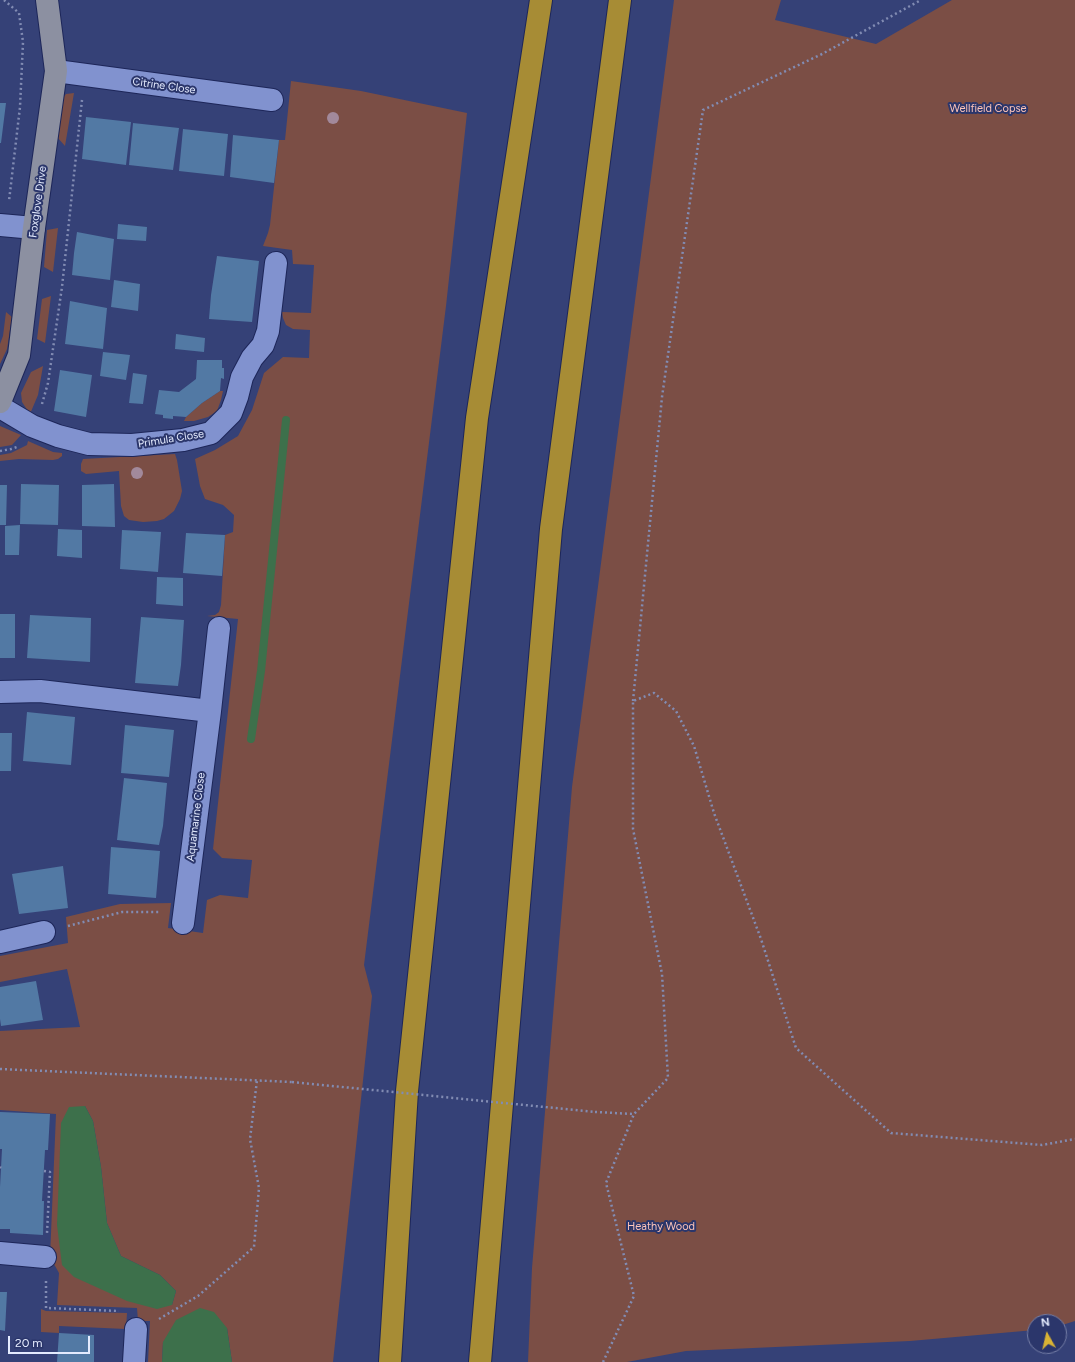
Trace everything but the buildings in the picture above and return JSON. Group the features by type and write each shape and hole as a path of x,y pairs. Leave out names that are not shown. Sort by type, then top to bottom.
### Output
{"highway":[{"path":"390,1362 407,1091 476,426 541,0"},
{"path":"480,1362 551,529 620,0"}],"street":[{"name":"Foxglove Drive","path":"0,402 19,355 34,228 56,72 47,0"},
{"name":"Citrine Close","path":"56,72 272,100"},
{"path":"3,225 34,228"},
{"name":"Primula Close","path":"0,407 32,426 58,436 89,444 132,445 183,440 211,433 231,414 242,377 252,358 263,345 268,332 276,263"},
{"name":"Aquamarine Close","path":"183,919 210,711 219,628"},
{"path":"0,692 40,691 210,711"},
{"path":"0,942 44,932"},
{"path":"0,1253 45,1257"},
{"path":"134,1362 136,1329"}],"path":[{"path":"3,225 20,107 23,42 19,13 4,0"},
{"path":"603,1362 634,1296 606,1183 634,1114 668,1078 662,974 633,829 633,701 662,397 703,110 822,54 921,0"},
{"path":"0,451 11,449 22,444 39,414 46,389 62,287 85,75"},
{"path":"633,701 654,693 676,711 694,746 714,813 761,939 796,1048 891,1133 1042,1145 1075,1139"},
{"path":"44,932 122,912 160,912 183,919"},
{"path":"0,1068 292,1082 595,1112 634,1114"},
{"path":"136,1329 160,1318 198,1296 254,1247 259,1188 250,1139 257,1080"}],"green space":[{"path":"674,0 781,0 775,20 876,44 952,0 1075,0 1075,1321 1067,1324 1067,1314 1027,1314 1027,1331 910,1341 686,1351 627,1362 528,1362 532,1268 572,787"},
{"path":"291,81 361,91 467,113 446,306 364,965 372,996 333,1362 232,1362 227,1328 163,1342 162,1362 148,1362 150,1321 138,1321 137,1308 57,1305 59,1273 50,1257 56,1114 0,1110 0,1031 80,1027 67,969 0,982 0,956 68,943 66,917 120,904 171,903 168,928 203,933 207,900 220,895 248,898 252,860 222,858 213,849 238,619 207,616 215,615 219,612 221,605 225,535 233,532 234,515 223,505 205,499 200,486 195,459 215,450 238,436 252,410 264,373 283,357 309,358 310,330 293,329 286,325 282,312 311,313 314,265 293,264 292,250 263,246 270,225 279,140 285,140","holes":["85,1106 93,1121 101,1167 107,1223 121,1256 160,1275 176,1291 172,1305 57,1225"]},
{"path":"74,93 65,146 57,137 62,99 66,94"},
{"path":"58,228 53,272 44,267 47,230"},
{"path":"51,296 45,343 37,339 42,299"},
{"path":"6,312 12,317 7,349 0,364 0,344 3,336"},
{"path":"43,366 38,395 30,414 22,402 21,393 31,372"},
{"path":"220,391 223,391 217,411 208,417 194,421 184,421 186,417 202,403"},
{"path":"0,426 21,435 12,445 0,447"},
{"path":"28,441 53,452 62,453 62,456 53,460 19,459 0,461 0,455 11,453 27,445"},
{"path":"175,454 182,491 180,499 174,511 164,519 157,521 143,522 129,520 124,516 121,506 119,471 86,474 81,471 83,459"},
{"path":"41,1309 46,1311 127,1313 126,1329 59,1326 59,1333 41,1332"}],"shaded area":[{"path":"85,1106 93,1121 101,1167 107,1223 121,1256 160,1275 176,1291 172,1305 157,1309 127,1301 74,1277 62,1265 57,1225 61,1123 69,1107"},
{"path":"200,1308 214,1312 227,1328 232,1362 162,1362 163,1342 176,1320"}],"waterway":[{"path":"251,739 261,671 286,420"}],"park label":[{"name":"Wellfield Copse","path":"988,109"},
{"name":"Heathy Wood","path":"661,1227"}]}
